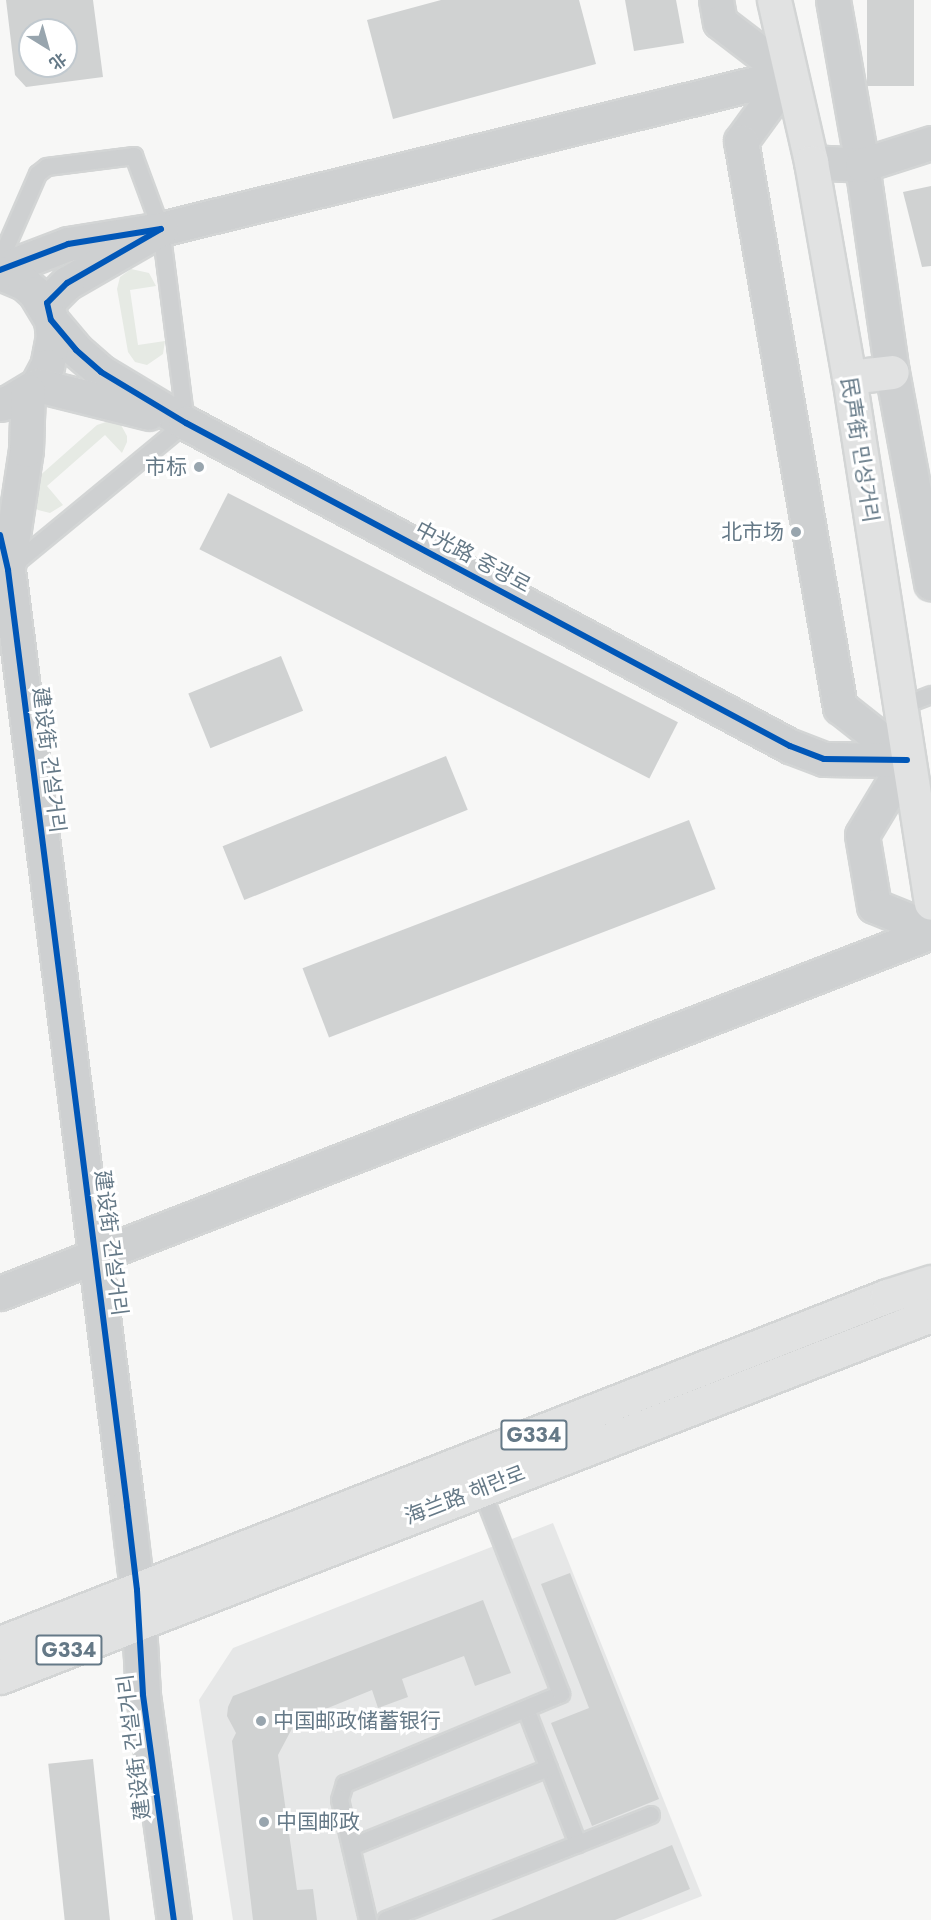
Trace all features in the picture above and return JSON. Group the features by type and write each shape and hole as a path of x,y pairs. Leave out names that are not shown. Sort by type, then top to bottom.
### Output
{"main road":[{"name":"民声街 민성거리","path":"774,0 789,75 811,162 849,376 931,903"},
{"path":"849,376 892,372"},
{"name":"海兰路 해란로","path":"0,1677 138,1623 887,1296 931,1282"},
{"name":"海兰路 해란로","path":"0,1643 137,1590 476,1475 931,1315"}],"street":[{"path":"716,0 720,22 789,75"},
{"path":"833,0 862,165 892,372 931,583"},
{"path":"0,272 68,244 161,230 789,75"},
{"path":"789,75 741,141 840,707 907,760 862,835 874,906 931,931"},
{"path":"811,162 862,165 931,143"},
{"path":"0,412 22,393 52,351 51,320 47,303 68,283 161,230"},
{"name":"中光路 중광로","path":"0,272 24,283 35,293 51,320 76,350 101,372 186,423 790,746 824,759 907,760"},
{"path":"4,562 26,450 22,393"},
{"name":"中光路 중광로","path":"22,393 186,423"},
{"path":"0,535 4,562"},
{"name":"建设街 건설거리","path":"4,562 96,1256 137,1590 143,1695 174,1920"},
{"path":"0,1293 931,931"}],"lane":[{"path":"0,261 38,174 47,167 134,156 161,230 186,423 4,562"},
{"path":"900,707 931,695"},
{"path":"368,1920 340,1800 345,1784 561,1694 476,1475"},
{"path":"526,1709 578,1844"},
{"path":"351,1847 549,1768"},
{"path":"386,1920 651,1815"}],"shaded area":[{"path":"131,269 149,273 156,286 130,290 138,345 165,341 163,354 147,365 135,362 128,352 117,289 120,277"},
{"path":"109,421 121,425 127,436 122,453 105,435 47,486 63,505 50,513 33,506 36,479 97,425"},
{"path":"553,1523 702,1896 641,1920 233,1920 199,1700 233,1648"}],"building":[{"path":"6,0 93,0 103,77 26,87 15,75"},
{"path":"441,0 579,0 596,64 393,119 367,20"},
{"path":"625,0 676,0 684,43 634,51"},
{"path":"867,0 914,0 914,86 867,86"},
{"path":"931,186 931,266 922,267 903,192"},
{"path":"228,493 678,722 649,778 199,549"},
{"path":"281,656 303,711 210,748 188,693"},
{"path":"446,756 468,810 244,900 223,846"},
{"path":"689,820 716,889 329,1037 302,968"},
{"path":"570,1573 659,1799 592,1826 551,1723 589,1708 541,1584"},
{"name":"中国邮政","path":"483,1600 511,1673 475,1686 464,1656 402,1679 408,1697 378,1708 372,1690 296,1721 278,1755 297,1890 313,1889 317,1920 253,1920 232,1741 236,1733 227,1716 233,1696"},
{"path":"93,1759 110,1920 65,1920 48,1764"},
{"path":"672,1845 690,1889 615,1920 491,1920"}],"cycle path":[{"path":"0,270 68,244 161,229 67,283 47,303 51,320 76,350 101,372 186,423 790,746 824,759 907,760"},
{"path":"0,535 8,570 127,1506 137,1590 143,1695 174,1920"}],"place":[{"name":"市标","path":"199,467"},
{"name":"北市场","path":"796,532"},
{"name":"中国邮政储蓄银行","path":"261,1721"},
{"name":"中国邮政","path":"264,1822"}]}
